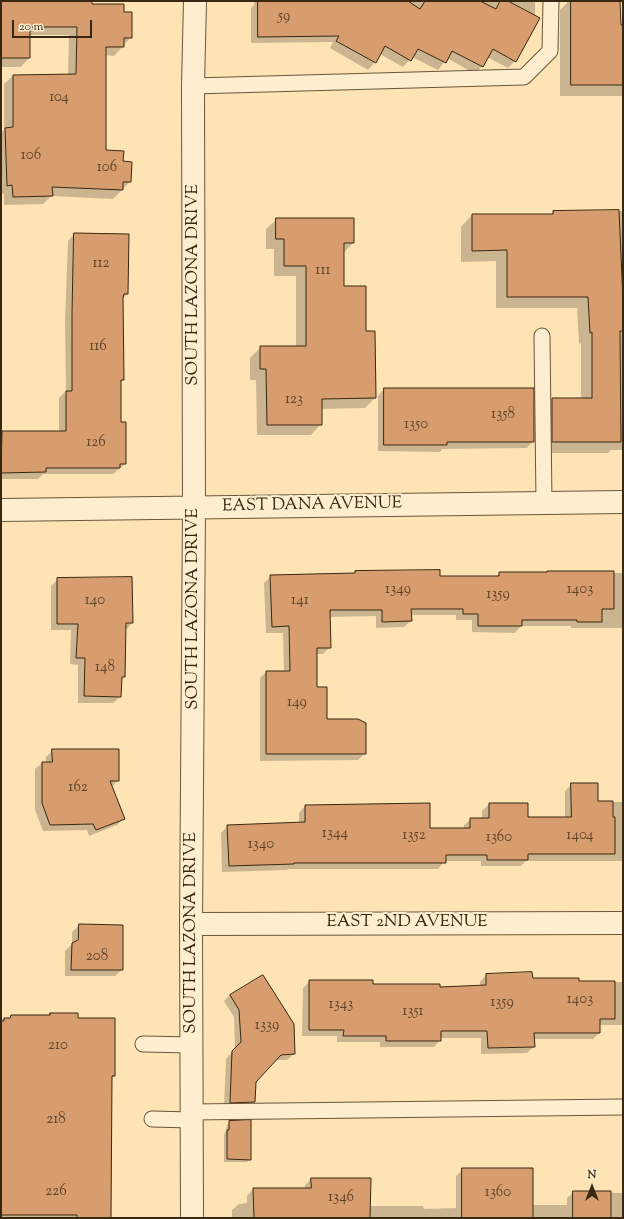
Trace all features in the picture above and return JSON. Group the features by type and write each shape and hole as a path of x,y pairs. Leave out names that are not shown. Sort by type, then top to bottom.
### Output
{"street":[{"name":"SOUTH LAZONA DRIVE","path":"192,1218 194,508 193,86 195,1"},
{"name":"EAST DANA AVENUE","path":"1,510 623,502"},
{"name":"EAST 2ND AVENUE","path":"192,924 623,923"}],"lane":[{"path":"193,86 524,77 550,51 552,1"},
{"path":"542,336 544,503"},
{"path":"143,1044 192,1045"},
{"path":"152,1119 192,1116 623,1108"}],"building":[{"path":"1,1 92,1 92,4 124,4 124,12 132,12 132,38 124,38 124,47 106,47 106,150 124,151 123,161 132,162 131,182 123,182 123,190 52,187 53,196 13,197 12,185 7,186 5,128 13,127 13,75 76,74 77,27 30,27 30,58 1,58"},
{"path":"258,1 408,1 420,9 425,1 480,1 496,9 500,1 508,1 540,18 516,62 493,49 483,67 452,51 446,63 418,49 411,61 385,46 376,63 336,41 339,36 258,37"},
{"path":"571,1 620,1 621,25 623,25 623,85 571,85"},
{"path":"619,210 623,301 623,331 620,331 621,442 552,442 552,398 592,398 592,332 590,333 588,297 507,297 507,250 472,251 472,214 553,214 553,211"},
{"path":"276,218 354,218 354,243 344,243 344,286 366,286 366,331 375,331 376,398 322,399 322,425 267,425 266,369 260,369 260,346 306,346 306,266 284,266 284,239 276,239"},
{"path":"74,233 129,234 128,294 124,294 123,298 124,380 121,380 121,422 126,422 126,464 120,464 120,468 46,468 46,472 1,473 2,431 66,431 66,391 72,391"},
{"path":"384,388 534,388 534,442 447,442 447,445 384,445"},
{"path":"440,570 440,576 499,576 499,572 614,571 614,609 602,609 602,622 577,622 577,620 522,620 522,626 478,626 478,614 463,614 463,609 411,609 412,621 382,622 382,610 330,610 331,648 317,648 317,687 327,687 327,719 358,719 366,723 366,754 266,754 266,671 290,671 289,626 272,627 270,575 355,573 355,571"},
{"path":"132,577 133,623 126,623 125,677 122,677 121,697 84,696 85,658 76,658 78,624 57,624 57,578"},
{"path":"52,749 119,749 119,781 110,781 125,819 96,830 93,824 50,825 42,803 42,762 52,762"},
{"path":"571,783 598,783 598,801 613,801 613,817 615,817 615,854 528,854 528,860 487,860 487,855 446,855 446,863 294,863 229,866 227,825 305,822 305,805 430,803 430,828 470,828 470,818 489,818 489,803 528,803 528,817 571,817"},
{"path":"79,924 123,925 123,970 71,970 72,943 78,940"},
{"path":"532,972 533,978 579,978 579,981 615,981 615,1019 600,1019 600,1033 534,1033 535,1047 488,1048 487,1031 441,1031 441,1041 386,1041 386,1036 343,1036 344,1030 309,1030 309,980 373,980 373,984 440,984 440,987 486,985 486,974"},
{"path":"263,975 294,1024 295,1054 281,1055 256,1082 255,1102 230,1103 232,1051 241,1042 239,1010 230,995"},
{"path":"50,1013 78,1013 78,1018 115,1018 115,1076 112,1076 111,1218 77,1218 77,1215 1,1215 1,1021 4,1021 4,1018 10,1018 11,1015 50,1015"},
{"path":"251,1120 251,1160 227,1159 227,1130 229,1130 229,1121"},
{"path":"462,1168 533,1168 533,1218 462,1218"},
{"path":"311,1178 371,1178 370,1218 254,1218 253,1188 311,1188"},
{"path":"573,1191 611,1191 611,1218 573,1218"}]}
